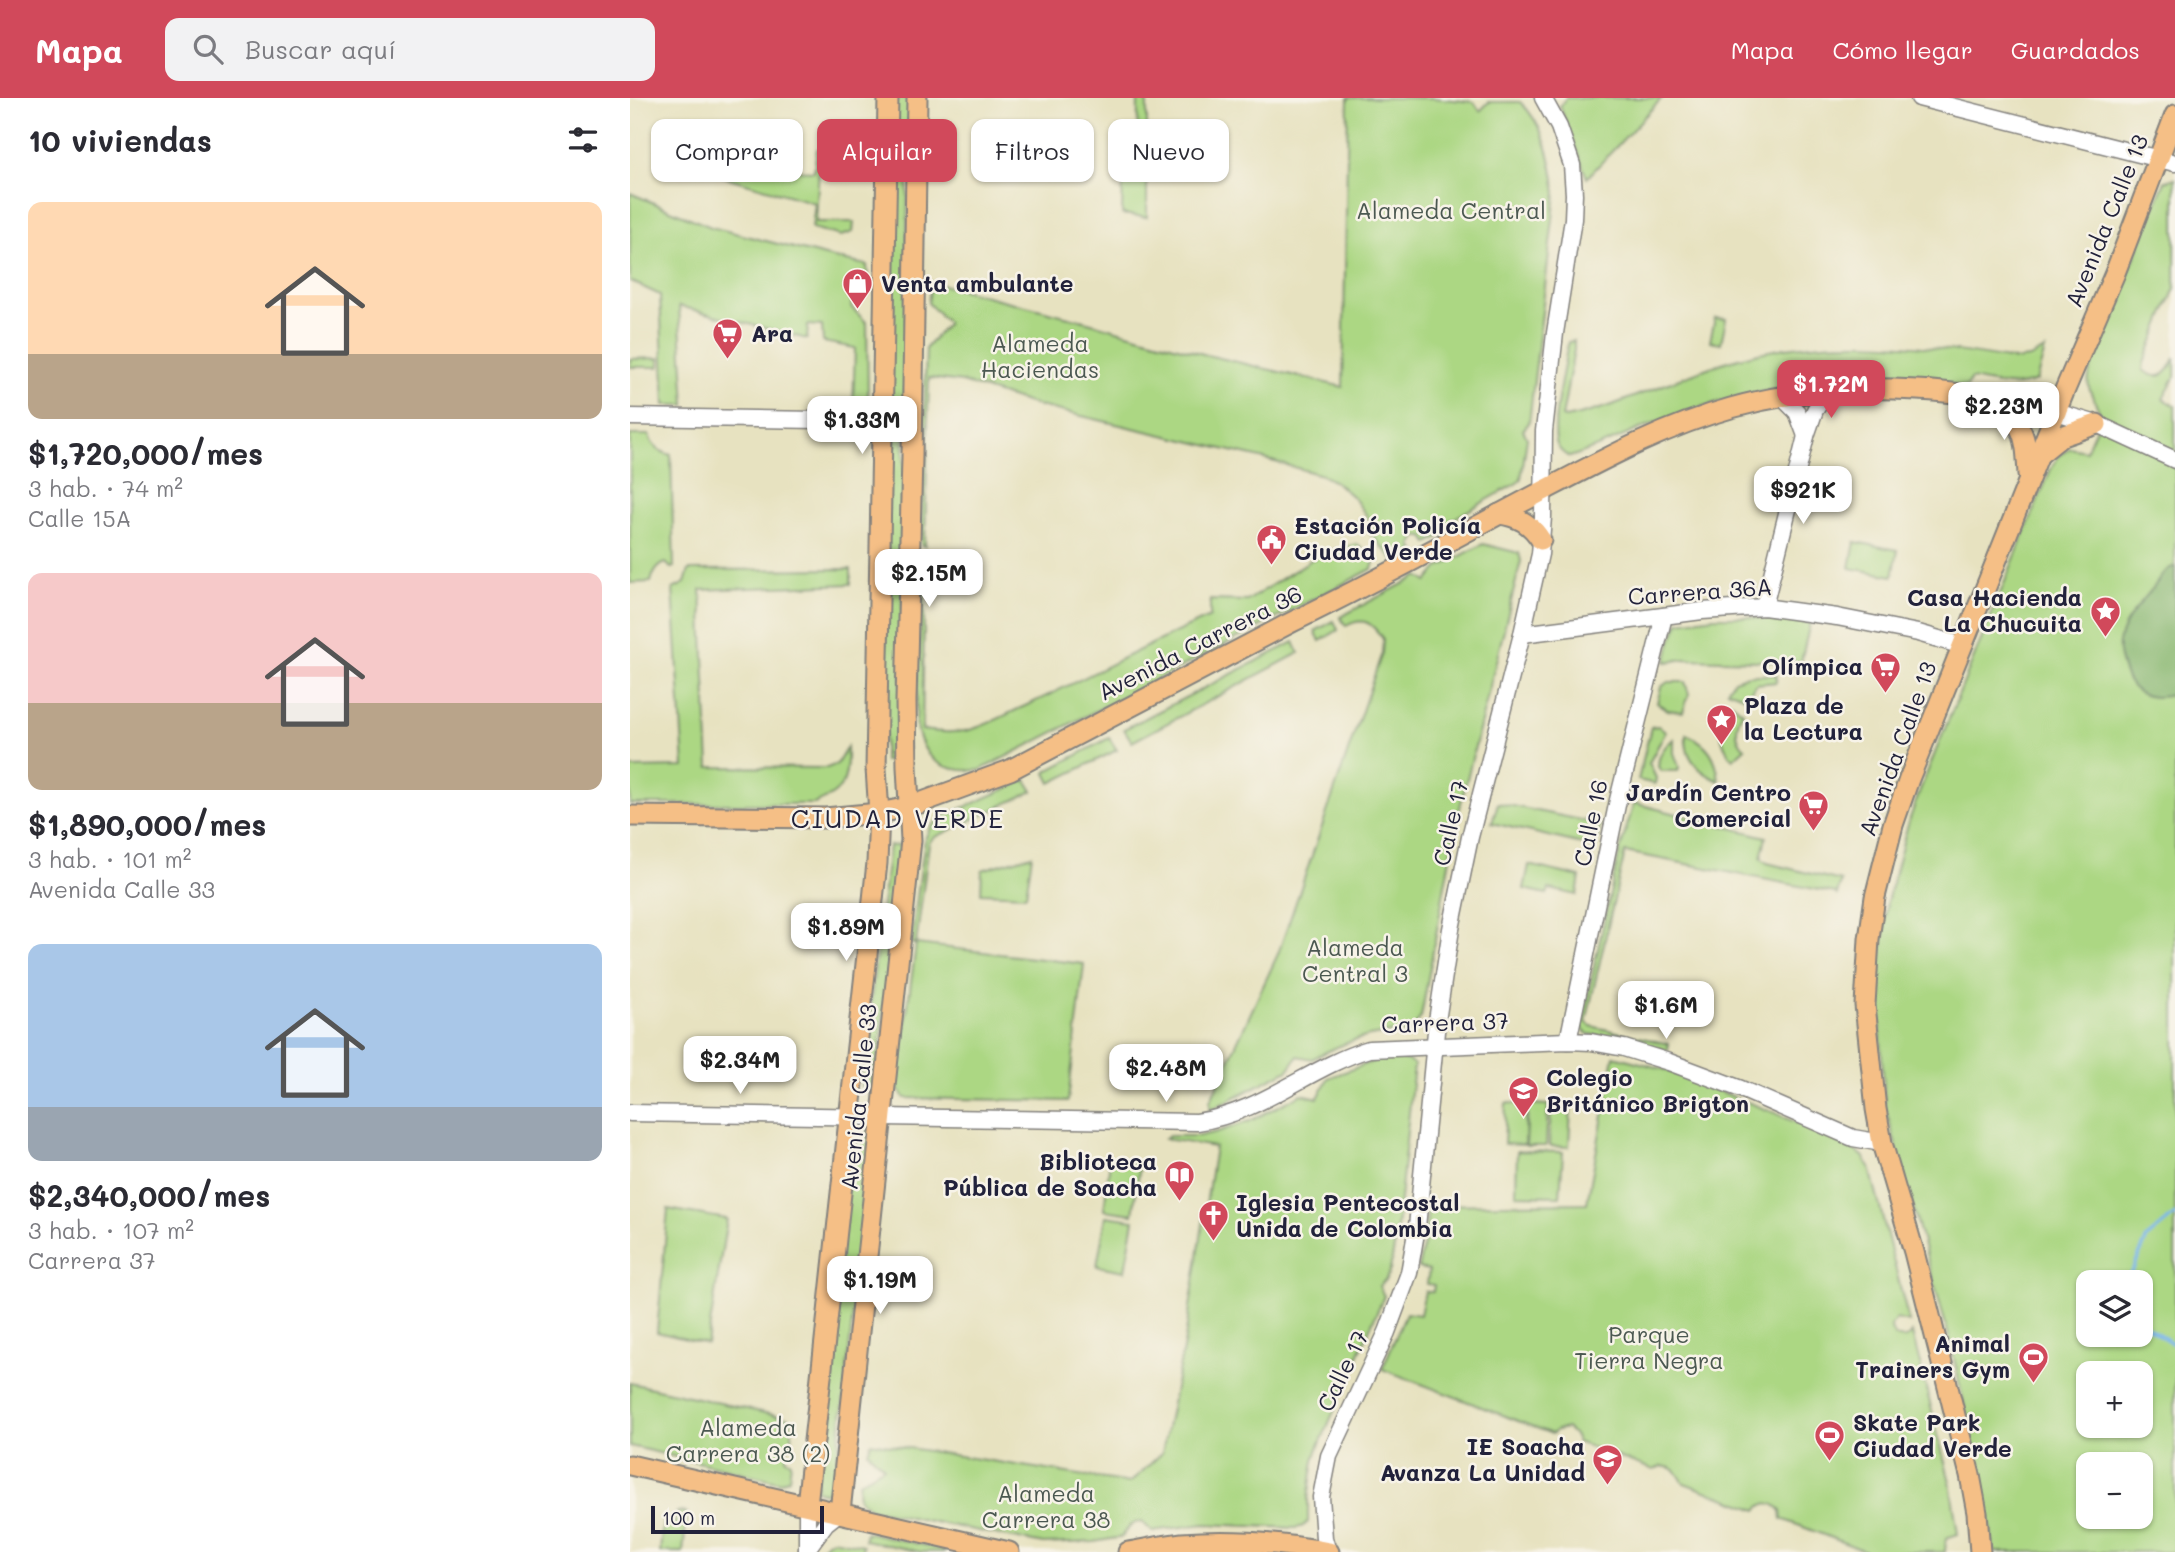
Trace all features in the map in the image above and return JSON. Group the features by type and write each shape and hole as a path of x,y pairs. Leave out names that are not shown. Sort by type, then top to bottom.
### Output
{"main road":[{"name":"Avenida Calle 33","path":"807,1505 876,884 888,98"},
{"name":"Avenida Calle 33","path":"840,1512 911,840 906,701 917,98"},
{"name":"Avenida Calle 13","path":"1980,1552 1970,1475 1917,1262 1881,1143 1865,1005 1869,939 1875,897 1899,806 2056,412 2115,272 2166,162 2175,116"},
{"name":"Avenida Carrera 36","path":"630,816 825,818 909,807 1010,769 1627,447 1683,423 1733,407 1782,397 1855,389 1949,393 2056,412"},
{"path":"1988,398 2006,410 2021,428 2029,480"},
{"path":"2038,456 2062,436 2097,424"},
{"path":"1499,514 1520,519 1536,532 1541,540"},
{"path":"630,1465 1009,1552"},
{"path":"1128,1552 1183,1543 1226,1542 1328,1552"}],"street":[{"name":"Calle 17","path":"1328,1552 1324,1538 1321,1497 1329,1456 1387,1332 1409,1273 1417,1227 1447,955 1467,850 1538,565 1544,431 1555,332 1573,219 1574,194 1572,165 1559,127 1543,98"},
{"path":"1919,98 2166,162"},
{"path":"1763,607 1807,436 1815,410 1828,391"},
{"path":"1782,397 1797,412 1807,436"},
{"path":"2056,412 2097,424 2175,460"},
{"path":"630,417 883,421"},
{"name":"Carrera 36A","path":"1522,634 1763,607 1838,617 1927,635 1963,646"},
{"name":"Calle 16","path":"1568,1041 1618,800 1664,616"},
{"name":"Carrera 37","path":"630,1113 1197,1122 1246,1109 1354,1053 1385,1047 1568,1041 1608,1045 1652,1056 1777,1104 1853,1138 1881,1143"},
{"path":"807,1505 807,1551"},
{"path":"807,1551 826,1523 840,1512"}],"green space":[{"path":"895,98 909,98 909,119 895,119"},
{"path":"1138,98 1147,98 1147,119 1138,119"},
{"name":"Alameda Central","path":"1348,98 1433,98 1474,102 1480,111 1489,102 1520,102 1536,121 1541,132 1556,193 1529,423 1523,430 1527,438 1521,479 1450,521 1454,529 1428,543 1424,537 1416,537 1412,545 1415,551 1394,560 1369,532 1371,522 1354,498 1337,483 1322,475 1039,406 962,382 929,378 925,546 921,545 926,348 948,323 928,303 931,282 1207,355 1343,387"},
{"path":"1566,98 1662,98 1587,178 1560,106"},
{"path":"817,149 816,222 854,222 853,232 841,236 812,228 815,203 742,182 803,182 803,171 814,171"},
{"path":"2175,178 2175,288 2143,370 2154,376 2162,375 2175,358 2175,376 2163,399 2175,406 2175,1552 1994,1552 1950,1340 1885,1106 1879,973 1887,902 1908,824 1922,785 2050,471 2058,457 2070,448 2086,451 2101,416 2089,386 2092,364 2165,181"},
{"path":"894,182 908,182 900,760 884,761"},
{"path":"1123,182 1147,182 1147,217 1122,214"},
{"path":"630,193 711,227 867,265 868,286 852,296 851,307 867,323 868,396 853,407 855,348 823,342 822,326 808,325 807,339 679,306 685,405 665,405 660,295 630,281"},
{"path":"1715,318 1726,319 1721,343 1710,341"},
{"path":"1574,341 1562,417 1565,418 1624,400 1722,363 1794,347 1868,343 1904,345 2014,360 2030,358 2045,350 2036,381 2028,384 2004,385 1971,379 1967,387 1854,381 1779,389 1706,405 1570,457 1558,447 1555,431 1568,342"},
{"path":"659,358 659,367 630,367 630,359"},
{"path":"630,435 649,435 657,448 671,455 674,567 671,568 666,563 660,566 651,582 630,583"},
{"path":"1855,542 1898,550 1893,576 1850,568"},
{"path":"1357,544 1374,562 1372,569 980,770 945,766 936,762 923,746 916,722 922,575 925,573 922,730 960,732 995,720 1210,617 1210,600 1247,601 1322,553"},
{"name":"Alameda Central 3","path":"1483,544 1519,553 1521,561 1457,819 1421,1017 1410,1032 1359,1039 1312,1059 1298,1056 1288,1070 1210,1110 1210,1101 1278,954 1382,653 1383,639 1371,625 1358,622 1346,626 1340,617 1418,576 1427,582 1438,568"},
{"path":"2175,566 2175,694 2148,696 2134,689 2129,683 2120,658 2119,641 2134,611 2165,572"},
{"path":"851,569 851,584 701,590 709,767 827,768 837,764 847,747 847,768 838,789 814,804 630,804 630,768 684,767 673,589 685,583 689,570"},
{"path":"1714,617 1749,617 1810,623 1801,662 1685,659 1666,662 1679,622"},
{"path":"1334,621 1338,630 1320,641 1315,631"},
{"path":"1294,642 1299,653 1132,742 1124,729"},
{"path":"1748,675 1777,675 1776,682 1756,684 1746,697 1727,690 1734,680"},
{"path":"1668,682 1685,682 1689,694 1683,712 1668,710 1657,703 1661,687"},
{"path":"1732,703 1743,712 1737,730 1739,740 1745,748 1733,759 1724,745 1721,731 1724,717"},
{"path":"1658,726 1666,731 1649,763 1656,778 1655,784 1638,780 1651,727"},
{"path":"1686,734 1706,746 1716,765 1719,781 1694,763 1688,750"},
{"path":"1109,738 1117,750 1051,783 1046,773 1049,770"},
{"path":"1674,739 1678,771 1662,771 1658,767 1660,754"},
{"path":"1026,780 1033,791 933,838 929,843 916,944 1084,964 1068,1101 905,1098 897,1088 916,945 911,943 925,839 930,828 940,818"},
{"path":"1498,803 1601,824 1595,847 1492,823"},
{"path":"1634,803 1766,837 1761,858 1767,863 1841,881 1837,895 1625,852 1586,1022 1591,1026 1669,1044 1668,1050 1624,1039 1588,1034 1581,1025 1620,850"},
{"path":"902,845 875,1089 861,1087 889,846"},
{"path":"1032,855 1026,895 981,893 982,870"},
{"path":"1529,865 1580,877 1577,895 1549,889 1547,894 1524,889"},
{"name":"Parque Tierra Negra","path":"1614,1056 1663,1069 1775,1113 1846,1145 1863,1156 1870,1168 1909,1322 1896,1319 1891,1326 1893,1334 1898,1338 1905,1338 1912,1333 1950,1482 1958,1534 1946,1538 1945,1552 1868,1552 1782,1519 1781,1511 1772,1504 1763,1505 1757,1510 1684,1483 1671,1468 1661,1466 1654,1470 1577,1442 1567,1428 1552,1434 1382,1369 1406,1313 1420,1315 1425,1291 1433,1292 1434,1285 1427,1284 1429,1270 1418,1268 1425,1239 1428,1205 1587,1203"},
{"name":"Alameda Carrera 38","path":"1377,1060 1407,1060 1414,1065 1396,1237 1390,1270 1379,1286 1384,1296 1314,1460 1308,1499 1308,1522 1296,1528 1204,1524 1152,1531 1142,1522 1138,1522 1130,1526 1122,1537 1094,1542 1043,1544 871,1509 861,1500 858,1495 859,1482 884,1467 868,1452 871,1442 1130,1483 1162,1453 1185,1339 1215,1147 1165,1139 1169,1136 1199,1136 1217,1132 1250,1121 1302,1094 1318,1098 1328,1078"},
{"path":"1506,1103 1526,1104 1525,1145 1504,1144"},
{"path":"1528,1104 1548,1105 1546,1146 1526,1146"},
{"path":"1551,1105 1571,1106 1569,1147 1549,1146"},
{"path":"854,1130 872,1132 834,1492 825,1493 816,1490"},
{"path":"1517,1151 1563,1152 1560,1196 1516,1195"},
{"path":"1110,1160 1140,1164 1133,1214 1104,1210"},
{"path":"668,1209 727,1219 707,1344 657,1332"},
{"path":"1106,1216 1134,1220 1125,1271 1097,1266"},
{"name":"Alameda Carrera 38 (2)","path":"630,1383 792,1419 792,1442 787,1448 786,1459 791,1462 789,1478 781,1482 630,1446"},
{"path":"677,1512 687,1513 683,1552 660,1552 663,1521 675,1524"},
{"path":"866,1532 945,1552 921,1552 864,1540"},
{"path":"833,1539 863,1545 862,1552 818,1552"}],"waterway":[{"path":"2132,1270 2147,1238 2175,1215"},
{"path":"2153,1331 2175,1345"}],"place":[{"name":"Venta ambulante","path":"858,311"},
{"name":"Ara","path":"728,361"},
{"name":"Estación Policía Ciudad Verde","path":"1271,566"},
{"name":"Casa Hacienda La Chucuita","path":"2105,638"},
{"name":"Olímpica","path":"1886,694"},
{"name":"Plaza de la Lectura","path":"1721,746"},
{"name":"Jardín Centro Comercial","path":"1814,833"},
{"name":"Colegio Británico Brigton","path":"1523,1118"},
{"name":"Biblioteca Pública de Soacha","path":"1180,1202"},
{"name":"Iglesia Pentecostal Unida de Colombia","path":"1213,1243"},
{"name":"Animal Trainers Gym","path":"2033,1384"},
{"name":"Skate Park Ciudad Verde","path":"1830,1463"},
{"name":"IE Soacha Avanza La Unidad","path":"1608,1487"}],"district":[{"name":"CIUDAD VERDE","path":"898,819"}],"park label":[{"name":"Alameda Haciendas","path":"1040,357"}]}
